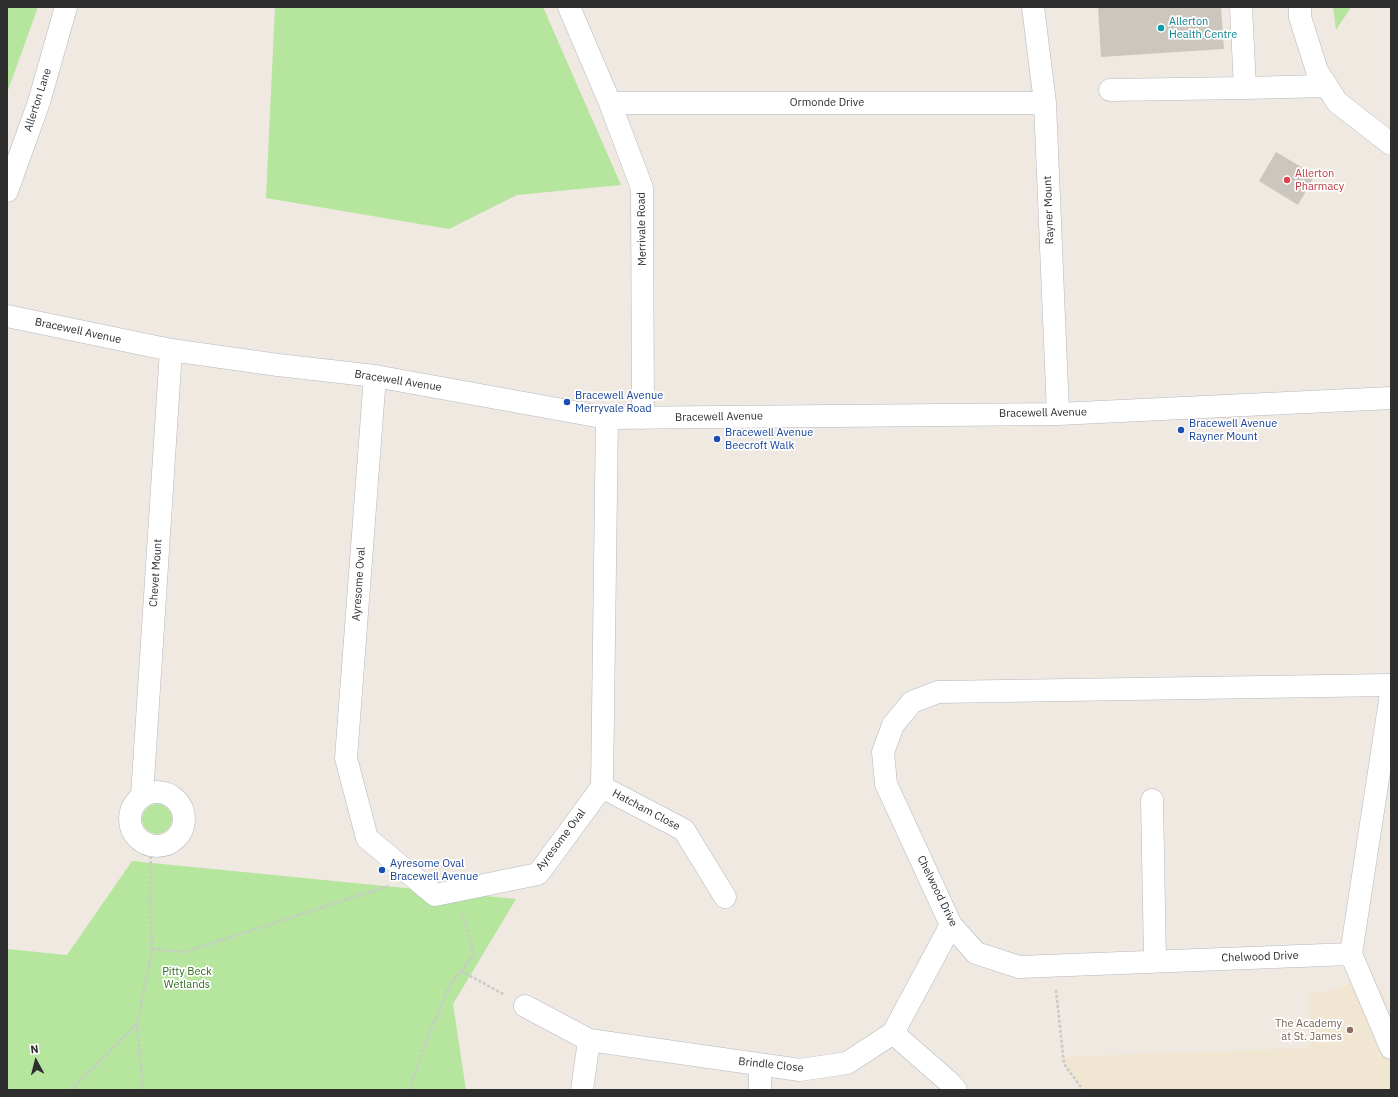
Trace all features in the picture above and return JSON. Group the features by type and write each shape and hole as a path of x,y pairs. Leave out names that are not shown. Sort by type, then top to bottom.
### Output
{"street":[{"name":"Allerton Lane","path":"7,191 39,102 66,7"},
{"name":"Merrivale Road","path":"569,7 610,103 642,188 643,418"},
{"name":"Rayner Mount","path":"1033,7 1045,103 1058,414"},
{"path":"1241,7 1245,88"},
{"path":"1300,7 1300,17 1317,71 1338,102 1391,144"},
{"path":"1110,90 1327,86"},
{"name":"Ormonde Drive","path":"610,103 1045,103"},
{"name":"Bracewell Avenue","path":"7,316 171,350 278,365 375,376 606,418 1058,414 1391,398"},
{"name":"Chevet Mount","path":"142,796 171,350"},
{"name":"Ayresome Oval","path":"375,376 346,758 366,838 436,895 538,874 602,787"},
{"path":"602,787 606,418"},
{"name":"Chelwood Drive","path":"1352,954 1019,967 976,953 951,925 886,784 884,752 893,725 912,702 938,692 1391,685"},
{"path":"1391,694 1352,954 1391,1048"},
{"name":"Hatcham Close","path":"602,787 684,830 725,897"},
{"path":"160,791 169,794 178,801 183,810 184,819 182,831 176,839 161,846 151,846 142,842 135,836 129,822 130,812 134,804 142,796 150,792 160,791"},
{"path":"1152,800 1155,961"},
{"name":"Brindle Close","path":"525,1006 590,1040 800,1070 847,1063 893,1033 951,925"},
{"path":"893,1033 949,1082 956,1090"},
{"path":"582,1090 590,1040"},
{"path":"760,1065 760,1090"}],"path":[{"path":"143,1090 137,1024 152,948 150,910 151,846"},
{"path":"152,948 185,952 414,878"},
{"path":"409,1090 426,1041 451,983 474,955 457,891"},
{"path":"1053,965 1064,1064 1083,1090"},
{"path":"461,971 525,1006"},
{"path":"70,1090 137,1024"}],"shaded area":[{"name":"The Academy at St. James","path":"1373,974 1391,1012 1391,1090 1086,1090 1058,1057 1310,1048 1309,992 1324,993"}],"green space":[{"path":"7,7 38,7 7,93"},
{"path":"275,7 543,7 621,185 517,195 449,229 266,198"},
{"path":"1333,7 1351,7 1336,30"},
{"path":"157,804 167,809 172,819 167,829 157,834 147,829 142,819 147,809"},
{"name":"Pitty Beck Wetlands","path":"132,861 516,899 453,1004 466,1090 7,1090 7,949 67,955"}],"building":[{"name":"Allerton Health Centre","path":"1098,7 1221,7 1224,49 1101,57"},
{"path":"1276,152 1315,175 1298,205 1259,181"}],"place":[{"name":"Allerton Health Centre","path":"1161,28"},
{"name":"Allerton Pharmacy","path":"1287,180"},
{"name":"Bracewell Avenue Merryvale Road","path":"567,402"},
{"name":"Bracewell Avenue Rayner Mount","path":"1181,430"},
{"name":"Bracewell Avenue Beecroft Walk","path":"717,439"},
{"name":"Ayresome Oval Bracewell Avenue","path":"382,870"},
{"name":"The Academy at St. James","path":"1350,1030"}]}
